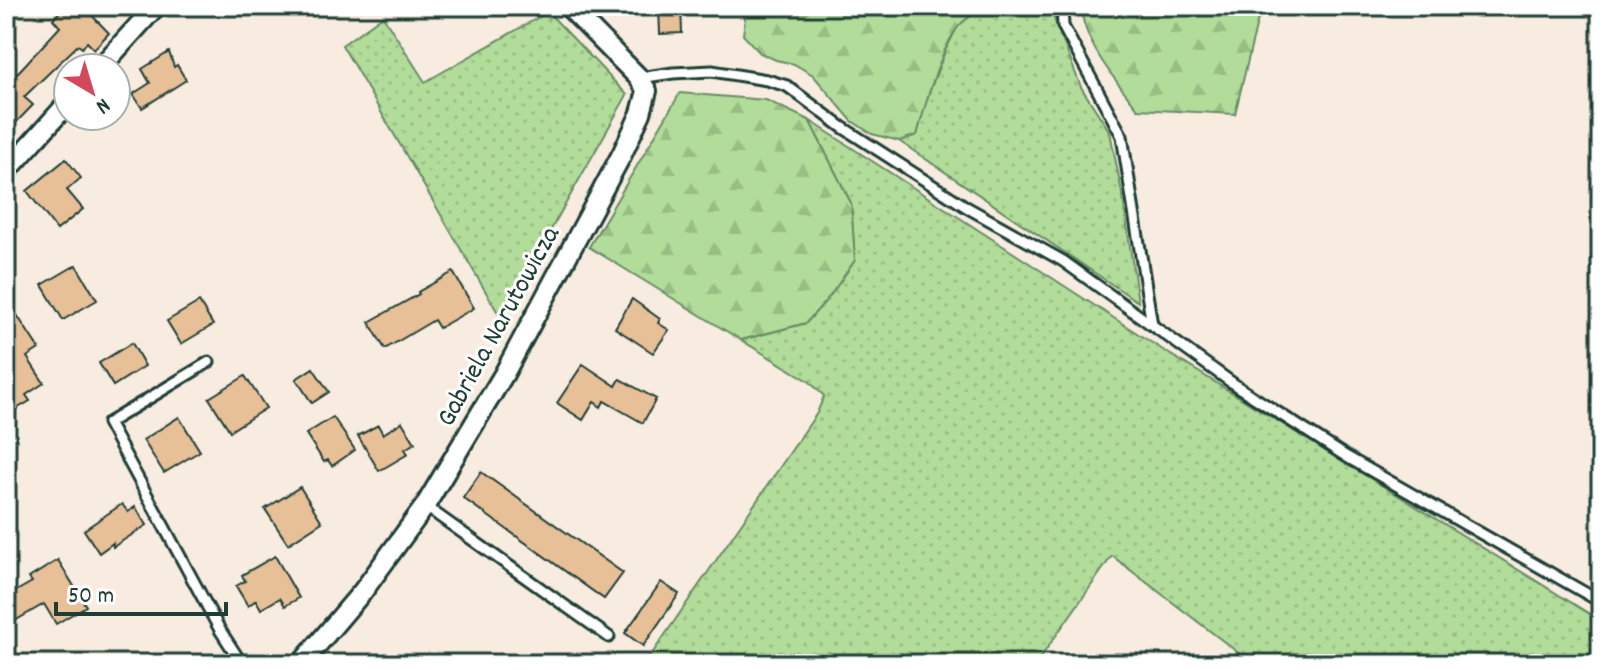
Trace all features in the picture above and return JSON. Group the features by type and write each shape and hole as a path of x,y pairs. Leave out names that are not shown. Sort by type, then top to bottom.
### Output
{"street":[{"path":"114,52 156,6"},
{"path":"568,6 639,78"},
{"name":"Gabriela Narutowicza","path":"301,664 363,591 425,506 504,374 641,113 647,91 639,78"},
{"path":"6,172 52,121"}],"lane":[{"path":"1062,6 1063,26 1122,136 1152,325"},
{"path":"639,78 712,71 787,86 842,127 968,208 1063,261 1238,387 1347,457 1601,602"},
{"path":"209,362 108,423 220,630 242,664"},
{"path":"425,506 609,637"}],"green space":[{"path":"737,6 983,7 963,21 951,37 917,135 899,141 872,134 852,121 813,75 794,64 760,53 743,35 745,19"},
{"path":"983,6 1049,6 1081,87 1110,132 1138,302 899,141 917,135 946,49 958,26"},
{"path":"1081,6 1261,6 1235,114 1138,109 1094,47"},
{"path":"548,12 627,95 501,318 342,45 383,16 425,82"},
{"path":"680,93 766,100 809,120 851,203 855,260 806,323 741,340 589,247"},
{"path":"809,120 1163,350 1601,621 1601,664 1253,664 1112,556 1036,664 645,664 817,413 824,396 809,381 741,340 806,323 855,260 851,203"}],"building":[{"path":"65,6 83,6 109,33 94,49 87,42 82,48 78,45 71,52 52,52 52,70 24,97 33,105 6,133 6,79 9,82 60,27 53,19"},
{"path":"659,6 681,6 682,33 660,34"},
{"path":"169,52 174,67 177,65 186,80 142,108 133,94 150,83 142,69"},
{"path":"66,159 81,178 67,190 83,209 57,230 27,191"},
{"path":"76,265 97,300 63,320 42,285"},
{"path":"453,272 474,308 439,328 434,320 385,349 369,322"},
{"path":"6,298 39,349 27,357 44,383 26,395 30,401 13,411 9,406 6,408"},
{"path":"632,299 660,319 658,323 669,330 653,353 615,328"},
{"path":"199,302 213,325 181,344 167,321"},
{"path":"132,343 145,366 113,386 99,363"},
{"path":"583,364 616,386 620,379 656,399 643,423 604,401 601,407 594,402 583,420 557,403"},
{"path":"313,368 329,392 312,403 296,379"},
{"path":"245,376 266,408 230,431 209,398"},
{"path":"179,417 200,451 164,473 143,440"},
{"path":"333,417 355,450 332,466 328,460 324,462 306,434"},
{"path":"402,422 415,443 405,449 408,454 379,471 358,436 378,425 383,434"},
{"path":"481,472 623,573 604,599 463,498"},
{"path":"300,487 322,522 288,544 265,509"},
{"path":"122,504 128,512 135,507 147,525 99,553 84,530"},
{"path":"275,556 299,598 285,606 280,598 261,609 256,600 248,606 236,586 245,581 242,575"},
{"path":"58,560 86,606 56,624 44,604 6,626 6,597 32,582 29,578"},
{"path":"661,582 679,594 643,646 625,633"}]}
